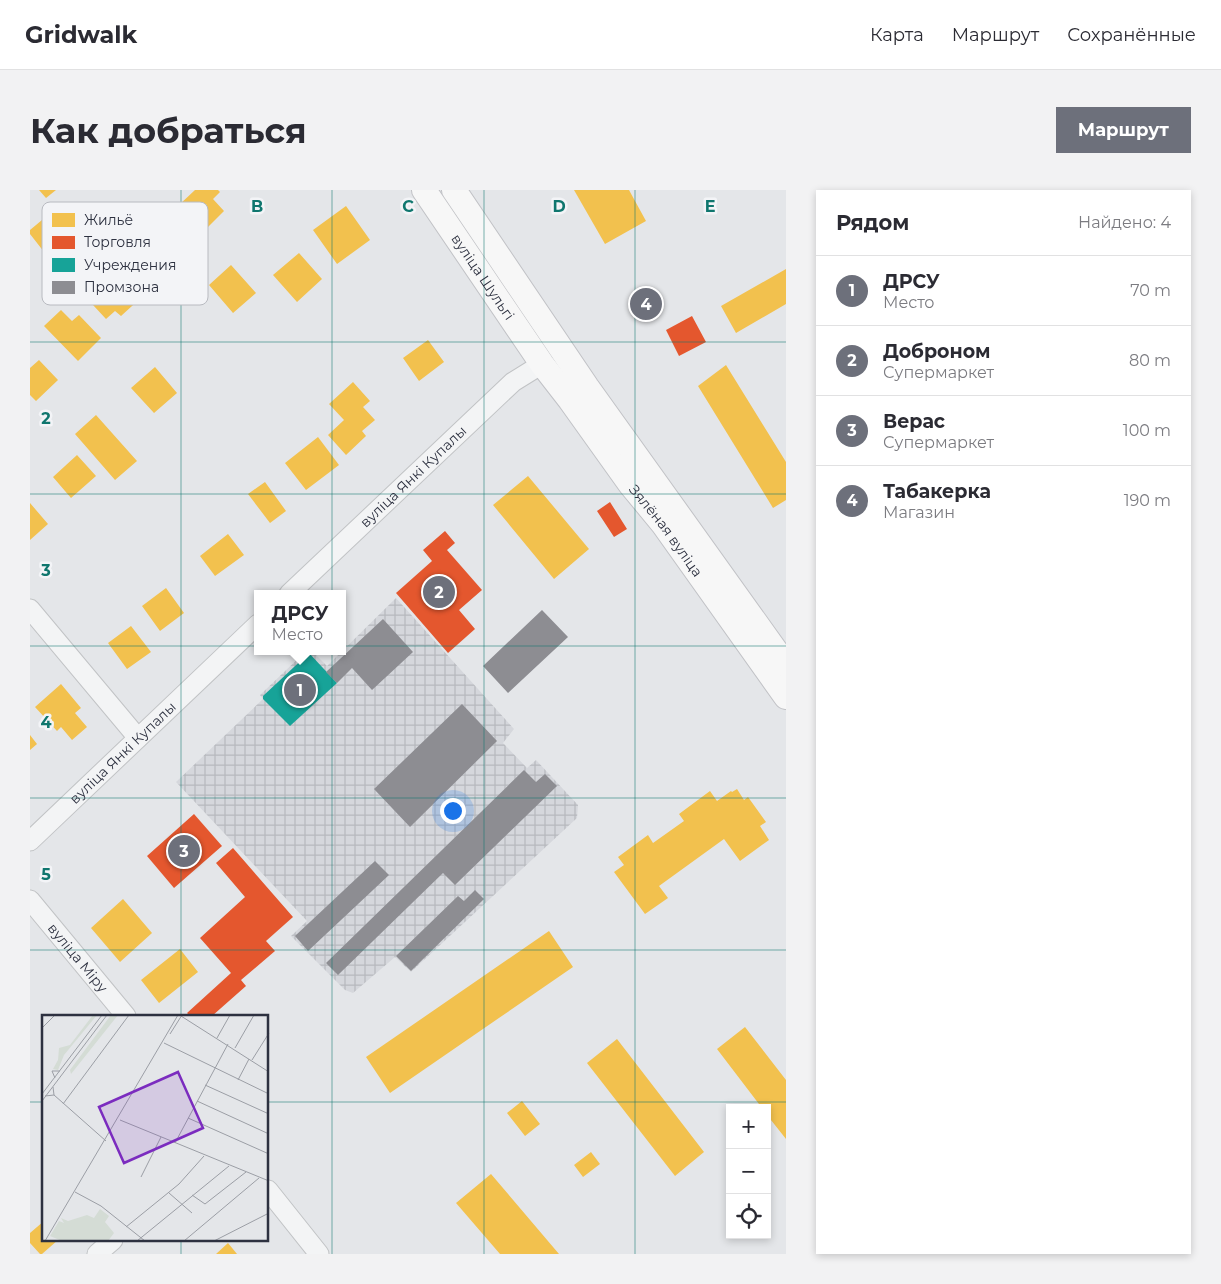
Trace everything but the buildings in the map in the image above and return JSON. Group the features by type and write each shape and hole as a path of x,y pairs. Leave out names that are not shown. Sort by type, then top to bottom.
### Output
{"main road":[{"name":"вуліца Шульгі","path":"424,190 542,364"},
{"name":"вуліца Шульгі","path":"454,190 566,356"},
{"path":"542,364 566,356"},
{"name":"Зялёная вуліца","path":"566,356 786,665"},
{"name":"Зялёная вуліца","path":"542,364 630,484 663,524 786,697"}],"street":[{"name":"вуліца Янкі Купалы","path":"293,590 513,382 542,364"},
{"path":"30,609 138,738"},
{"name":"вуліца Янкі Купалы","path":"30,840 254,628"},
{"name":"вуліца Міру","path":"30,900 125,1015"},
{"path":"269,1191 319,1254"},
{"path":"97,1254 111,1242"}],"shaded area":[{"path":"396,598 514,729 503,743 527,768 536,760 578,805 577,818 411,972 395,957 353,993 345,990 291,936 307,921 176,782 263,699 260,695 302,655 316,655 327,666 338,655 346,655 346,647"}],"place":[{"name":"Табакерка","path":"646,304"},
{"name":"Доброном","path":"439,592"},
{"name":"ДРСУ","path":"300,690"},
{"name":"Верас","path":"184,851"}]}
